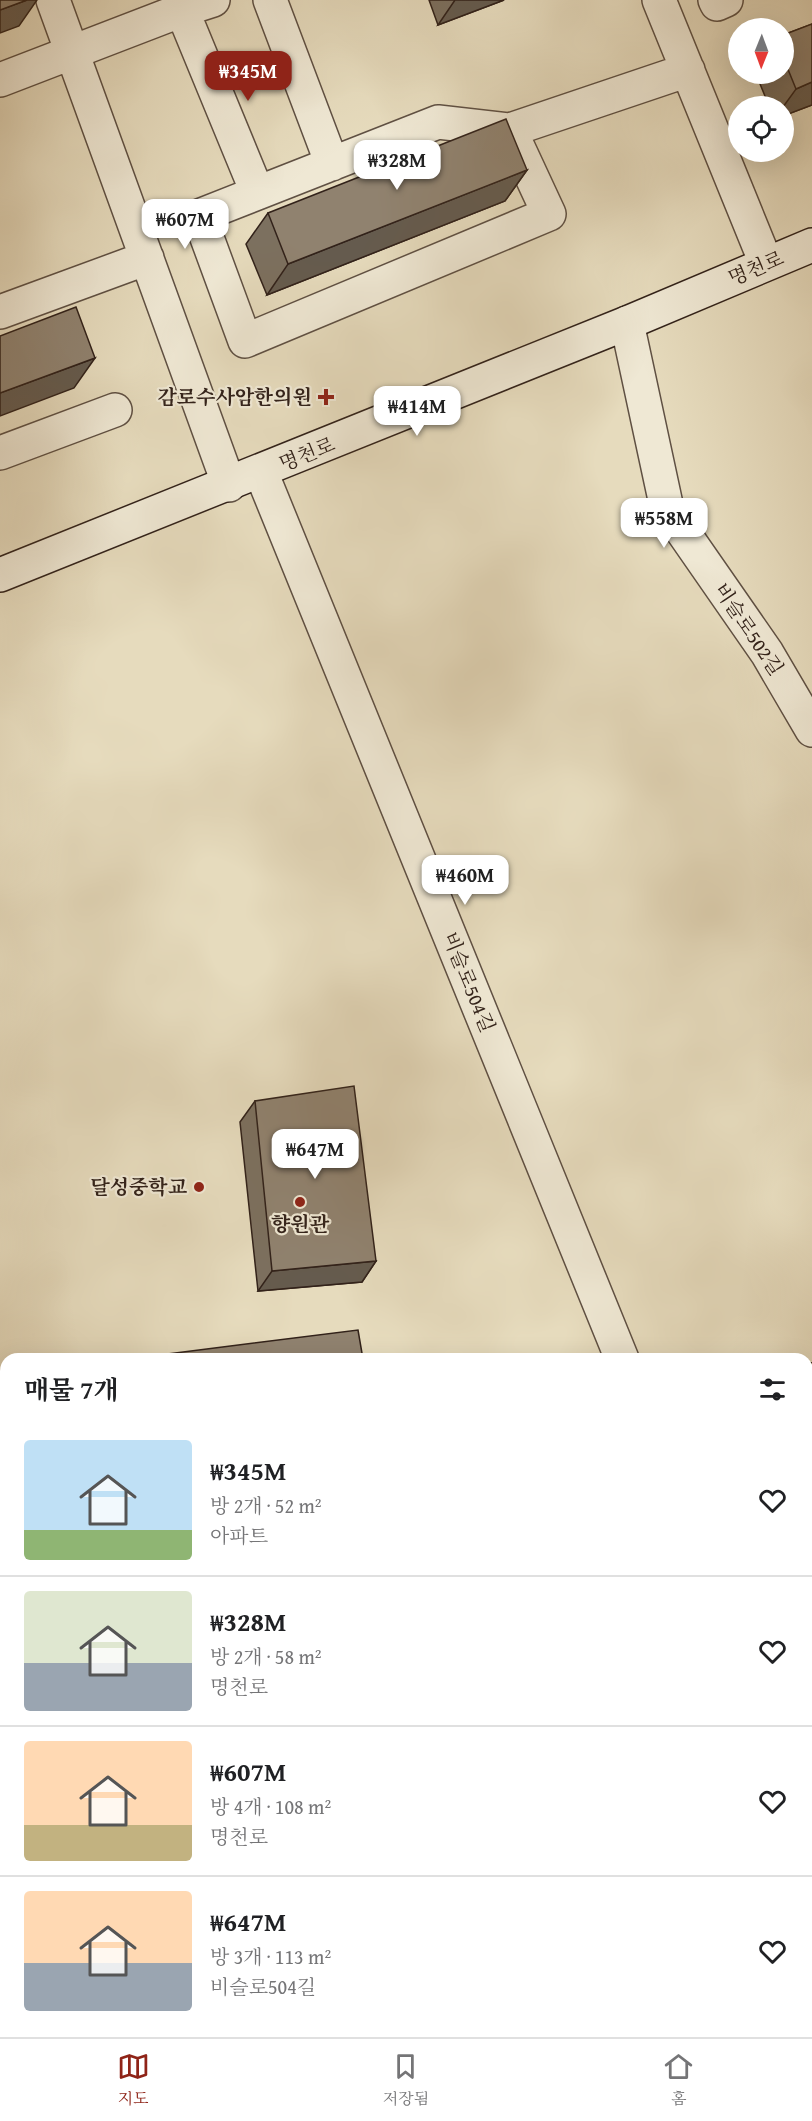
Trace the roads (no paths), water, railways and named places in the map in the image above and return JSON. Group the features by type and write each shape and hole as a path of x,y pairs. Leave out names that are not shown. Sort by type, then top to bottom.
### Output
{"street":[{"path":"52,0 229,485"},
{"path":"0,80 213,0"},
{"path":"270,0 332,164"},
{"path":"659,0 766,263"},
{"path":"715,0 717,4 726,0"},
{"path":"182,10 257,192"},
{"path":"510,130 549,214 245,341 199,216 438,122 510,130 688,70"},
{"name":"명천로","path":"0,576 627,323 812,245"},
{"path":"0,312 147,258"},
{"name":"비슬로502길","path":"627,323 667,509 766,653 812,730"},
{"path":"0,453 115,410"},
{"name":"비슬로504길","path":"261,472 620,1353"}],"place":[{"name":"감로수사암한의원","path":"326,397"},
{"name":"달성중학교","path":"199,1187"},
{"name":"향원관","path":"300,1202"}]}
